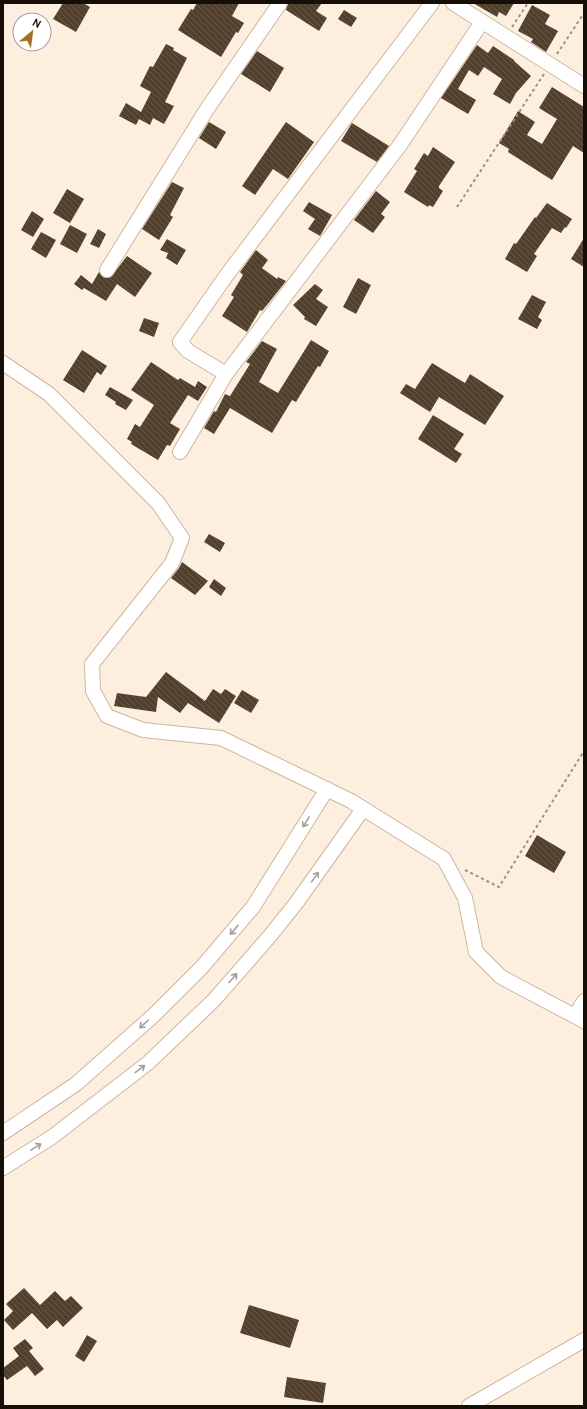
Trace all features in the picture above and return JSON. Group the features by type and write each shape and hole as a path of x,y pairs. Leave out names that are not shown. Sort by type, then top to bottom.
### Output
{"street":[{"path":"107,270 207,109 280,3"},
{"path":"226,374 188,351 180,342 226,276 432,3"},
{"path":"453,3 584,86"},
{"path":"180,452 226,374 400,145 482,22"},
{"path":"3,363 49,394 158,503 182,538 172,563 92,664 93,691 107,716 143,730 221,738 327,789 363,809 444,859 465,898 476,952 500,977 579,1018 584,1001"},
{"path":"3,1133 76,1084 154,1015 202,967 253,907 327,789"},
{"path":"3,1168 52,1137 148,1063 214,1000 269,937 297,902 363,809"},
{"path":"468,1406 584,1340"}],"path":[{"path":"506,36 528,3"},
{"path":"457,207 584,13"},
{"path":"464,870 498,887 584,751"}],"building":[{"path":"63,3 83,3 90,7 76,32 53,19"},
{"path":"197,3 239,3 232,16 244,23 238,33 236,32 221,57 178,30 191,9 193,10"},
{"path":"288,3 322,3 316,11 327,18 319,31 286,10"},
{"path":"473,3 514,3 506,16 499,12 497,17"},
{"path":"532,5 550,15 545,24 558,31 546,52 531,42 533,39 518,31"},
{"path":"344,10 357,18 351,27 338,19"},
{"path":"166,44 187,58 165,102 174,106 164,124 153,118 150,125 139,119 136,125 119,116 126,103 141,112 151,92 140,86 150,66 153,67"},
{"path":"477,45 488,53 493,46 514,60 531,76 516,93 510,104 493,94 502,79 484,67 478,76 469,70 458,89 476,100 468,114 441,98"},
{"path":"257,51 284,68 270,92 241,74"},
{"path":"552,87 584,107 584,153 573,146 552,180 508,152 509,149 499,143 518,111 535,122 527,135 542,144 557,119 539,108"},
{"path":"209,122 226,132 216,149 199,138"},
{"path":"286,122 314,142 288,179 273,169 255,195 242,186"},
{"path":"352,123 389,146 377,162 341,141"},
{"path":"433,147 455,162 439,186 439,188 443,191 433,207 429,205 428,207 404,192 417,171 414,169 424,153 428,156"},
{"path":"172,182 184,188 170,215 173,217 159,240 142,229"},
{"path":"67,189 84,199 70,223 53,213"},
{"path":"376,191 390,202 381,214 385,217 373,233 354,220"},
{"path":"309,202 332,215 320,236 308,229 315,219 303,211"},
{"path":"547,203 572,219 561,233 552,228 534,254 537,256 527,272 505,259 514,243 516,244"},
{"path":"32,211 44,219 33,237 21,230"},
{"path":"70,225 87,234 77,253 60,244"},
{"path":"98,229 106,234 99,248 90,244"},
{"path":"41,232 56,240 46,258 31,249"},
{"path":"584,238 584,267 571,259"},
{"path":"167,239 186,250 177,265 166,258 168,253 160,250"},
{"path":"256,250 268,260 262,268 277,279 278,277 286,281 262,311 260,310 247,332 222,316 234,297 231,295 243,275 240,272"},
{"path":"127,256 152,273 135,297 117,284 106,301 84,288 82,290 74,284 81,275 92,284 99,272 103,277 111,277"},
{"path":"358,278 371,285 356,314 343,307"},
{"path":"315,284 323,290 316,299 328,307 316,326 304,319 305,317 293,305"},
{"path":"532,295 546,302 538,317 542,320 537,329 518,319"},
{"path":"144,318 159,323 154,337 139,331"},
{"path":"311,340 329,351 296,402 292,400 272,433 230,408 214,434 204,428 214,411 216,412 225,394 230,396 250,364 246,362 262,341 277,349 259,382 278,393"},
{"path":"82,350 107,366 101,375 97,372 84,393 63,380"},
{"path":"151,362 178,380 180,378 195,387 198,381 207,387 198,401 188,395 170,423 180,429 170,446 167,445 158,460 131,444 132,442 127,439 135,424 140,427 154,405 131,390"},
{"path":"432,363 465,383 470,374 504,396 485,425 439,397 430,412 400,393 406,384 415,389"},
{"path":"110,387 133,400 126,410 115,404 116,402 105,395"},
{"path":"433,415 464,434 454,449 462,454 456,463 418,439"},
{"path":"209,534 225,543 220,552 204,542"},
{"path":"182,562 208,581 195,595 171,578"},
{"path":"214,579 226,588 221,596 209,587"},
{"path":"166,672 205,701 213,689 221,694 225,689 236,696 219,723 188,703 180,713 158,697 156,712 114,706 117,693 146,697"},
{"path":"242,690 259,700 251,713 234,703"},
{"path":"537,835 566,852 554,873 525,856"},
{"path":"24,1288 40,1305 55,1291 65,1301 71,1296 83,1308 63,1327 57,1320 47,1329 32,1313 13,1330 4,1320 13,1311 6,1304"},
{"path":"249,1305 299,1320 290,1348 240,1333"},
{"path":"87,1335 97,1341 84,1362 75,1356"},
{"path":"25,1339 33,1348 29,1351 44,1369 35,1376 27,1366 7,1380 3,1375 3,1368 19,1356 13,1348"},
{"path":"287,1377 326,1383 323,1403 284,1397"}]}
